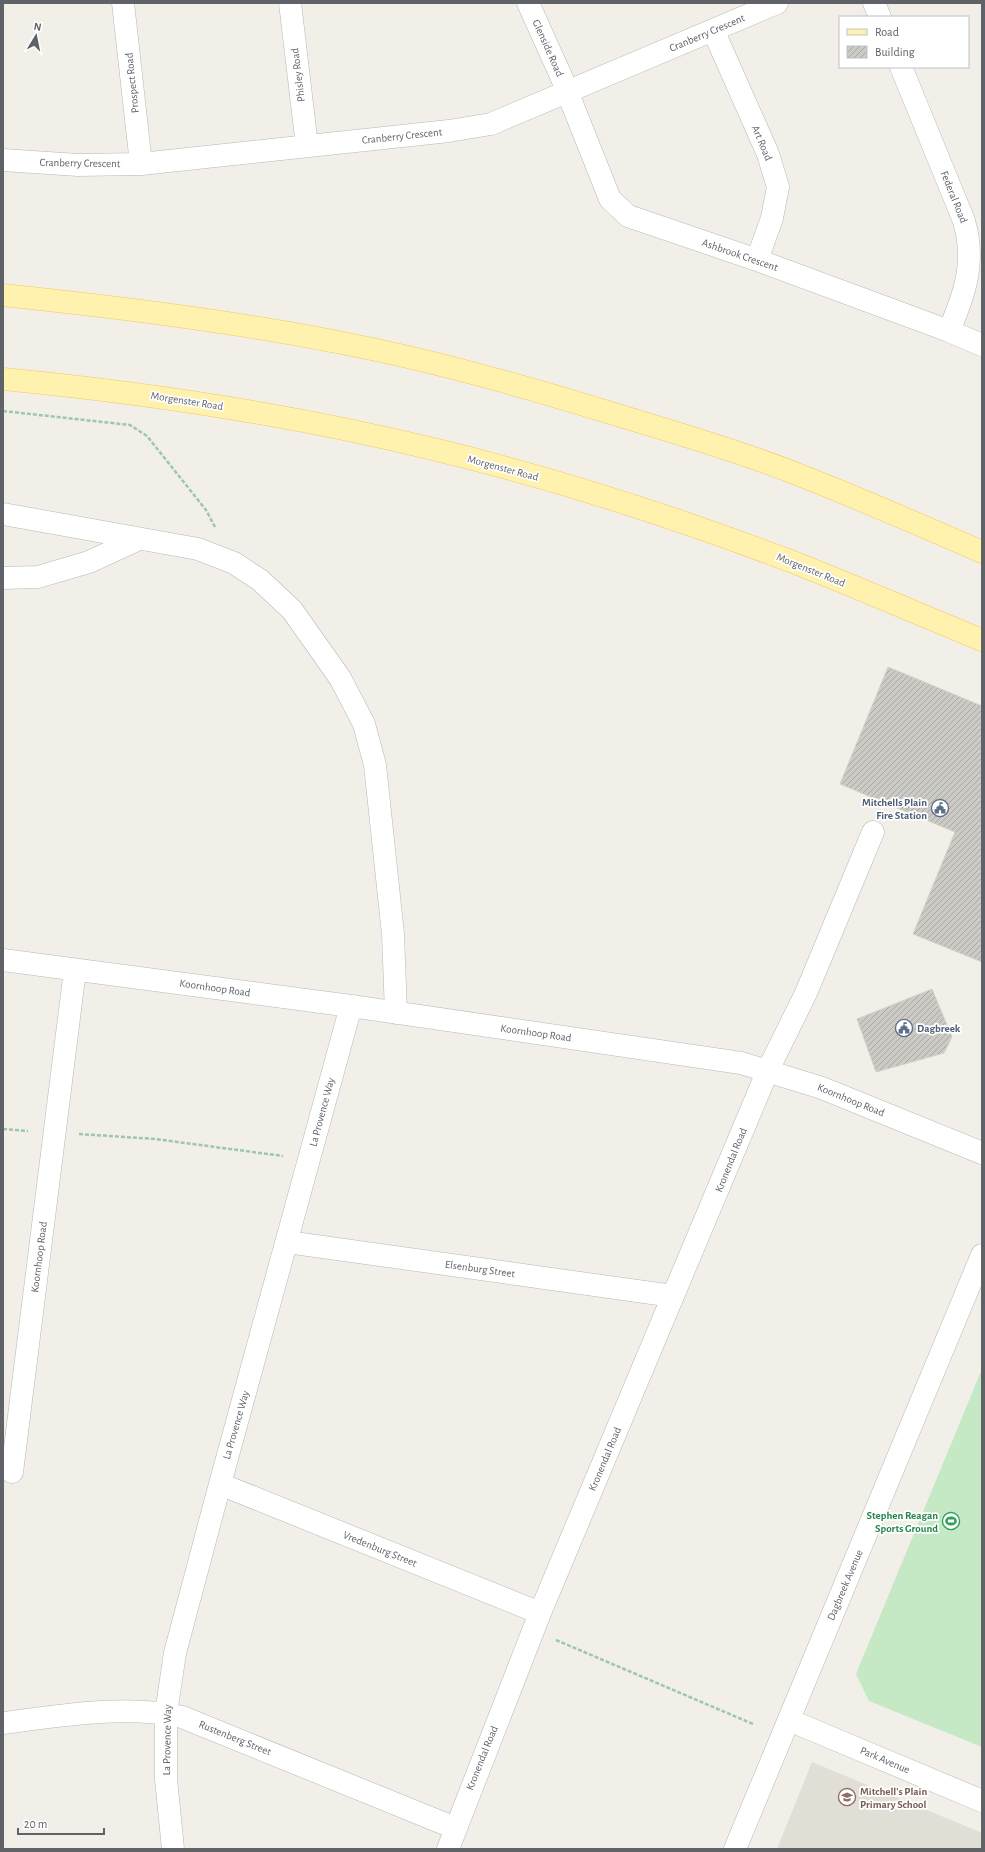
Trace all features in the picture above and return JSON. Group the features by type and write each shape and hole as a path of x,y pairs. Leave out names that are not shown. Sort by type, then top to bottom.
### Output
{"main road":[{"path":"3,295 110,306 242,324 367,348 453,368 685,435 788,470 982,552"},
{"name":"Morgenster Road","path":"3,379 151,395 309,422 437,450 547,480 671,519 793,562 982,640"}],"street":[{"name":"Prospect Road","path":"124,3 141,164"},
{"name":"Phisley Road","path":"290,3 307,146"},
{"name":"Glenside Road","path":"528,3 567,92"},
{"name":"Cranberry Crescent","path":"3,160 78,165 141,164 449,131 491,124 777,3"},
{"path":"874,3 880,16"},
{"name":"Art Road","path":"713,30 768,154 778,187 772,218 757,260"},
{"name":"Federal Road","path":"901,68 964,221 969,240 970,257 966,280 949,331"},
{"name":"Ashbrook Crescent","path":"567,92 610,198 628,216 757,260 982,344"},
{"path":"3,514 198,549 234,563 260,580 292,610 340,678 364,724 376,765 393,934 396,1013"},
{"path":"3,578 38,577 67,569 89,562 139,539"},
{"name":"Kronendal Road","path":"448,1849 454,1828 540,1614 768,1070 806,993 873,832"},
{"name":"Koornhoop Road","path":"3,960 351,1006 712,1058 768,1070 826,1090 982,1153"},
{"name":"Koornhoop Road","path":"12,1472 75,970"},
{"name":"La Provence Way","path":"173,1849 166,1779 166,1713 175,1653 351,1006"},
{"name":"Elsenburg Street","path":"287,1242 673,1296"},
{"name":"Dagbreek Avenue","path":"735,1849 982,1255"},
{"name":"Vredenburg Street","path":"220,1484 540,1614"},
{"name":"Rustenberg Street","path":"3,1723 80,1713 166,1713 182,1717 454,1828"},
{"name":"Park Avenue","path":"789,1720 982,1801"}],"path":[{"path":"3,411 130,425 147,436 206,510 218,533 223,558"},
{"path":"54,1133 155,1139 309,1159"},
{"path":"549,1637 753,1724"}],"shaded area":[{"name":"Mitchell's Plain Primary School","path":"812,1762 982,1833 982,1849 777,1849"}],"green space":[{"name":"Stephen Reagan Sports Ground","path":"982,1369 982,1747 869,1701 856,1674"}],"building":[{"name":"Mitchells Plain Fire Station","path":"888,667 982,706 982,962 913,934 955,832 840,784"},
{"name":"Dagbreek","path":"932,989 952,1037 944,1053 876,1072 857,1019"}],"place":[{"name":"Mitchells Plain Fire Station","path":"940,808"},
{"name":"Dagbreek","path":"904,1028"},
{"name":"Stephen Reagan Sports Ground","path":"951,1521"},
{"name":"Mitchell's Plain Primary School","path":"847,1797"}]}
